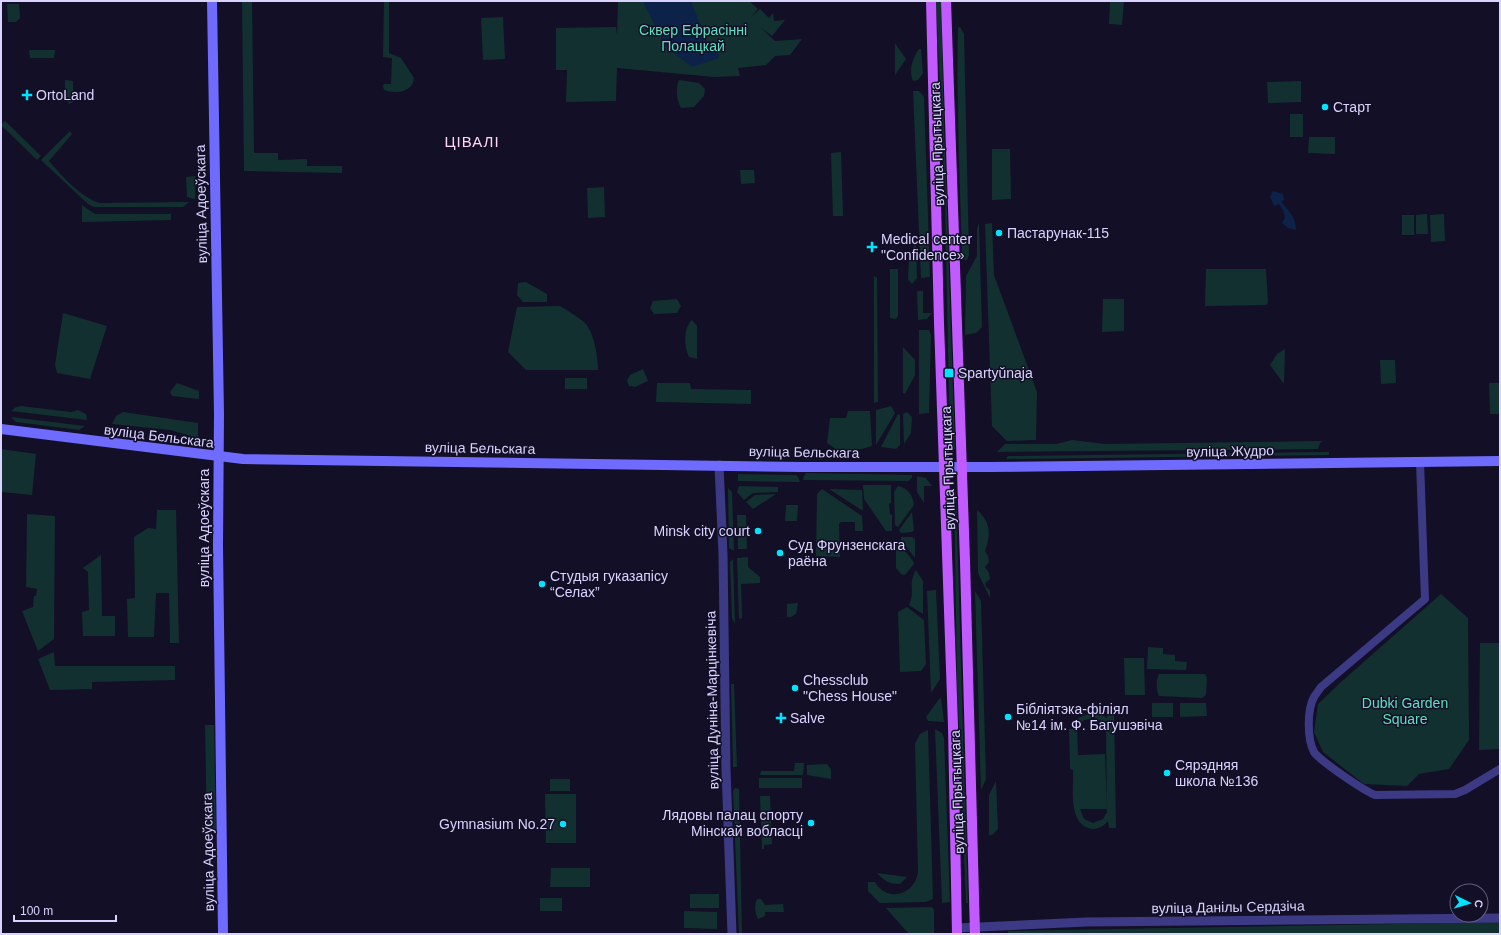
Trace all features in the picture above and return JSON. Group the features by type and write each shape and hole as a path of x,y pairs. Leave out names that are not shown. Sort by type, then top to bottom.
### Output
{"main road":[{"name":"вуліца Адоеўскага","path":"212,1 223,934"},
{"name":"вуліца Прытыцкага","path":"931,1 943,467 953,726 957,931"},
{"name":"вуліца Прытыцкага","path":"946,1 975,931"},
{"name":"вуліца Бельскага","path":"1,429 243,459 719,466 961,467"},
{"name":"вуліца Жудро","path":"961,467 1500,461"}],"street":[{"path":"1420,462 1425,599 1321,687 1314,696 1311,704 1308,733 1310,744 1315,754 1364,790 1375,794 1455,794 1465,790 1500,769"},
{"name":"вуліца Дуніна-Марцінкевіча","path":"719,466 723,554 726,770 732,934"},
{"name":"вуліца Данілы Сердзіча","path":"957,931 995,930 1086,922 1500,918"}],"green space":[{"path":"242,1 252,1 254,153 278,153 278,160 307,159 307,166 342,166 342,173 244,171"},
{"path":"384,1 389,1 389,53 401,58 414,78 410,87 398,92 384,90 383,86 384,84 391,84 392,58 383,57"},
{"name":"Сквер Ефрасінні Полацкай","path":"618,1 749,1 758,9 751,17 760,9 769,18 773,13 774,21 785,20 772,36 760,27 775,41 802,39 790,55 775,56 766,65 738,68 740,76 714,77 617,68 616,101 566,102 567,70 556,70 556,28 616,27 617,35"},
{"path":"936,1 941,1 955,448 953,452 950,450 945,199"},
{"path":"1110,1 1124,1 1122,25 1109,24"},
{"path":"7,4 19,4 20,18 16,22 8,22"},
{"path":"503,17 505,59 483,60 481,18"},
{"path":"960,27 964,34 969,255 967,260 964,260 962,255 959,170 958,28"},
{"path":"895,43 906,59 895,75"},
{"path":"919,49 921,49 923,73 918,80 913,81 911,69"},
{"path":"29,50 55,50 54,58 30,58"},
{"path":"65,80 73,81 73,102 69,104 65,99"},
{"path":"679,80 699,83 705,89 704,96 694,107 681,108 678,102 677,94"},
{"path":"1301,81 1301,102 1268,103 1267,82"},
{"path":"913,91 919,91 924,97 930,277 921,278"},
{"path":"1290,114 1303,114 1303,137 1290,137"},
{"path":"5,121 41,156 37,160 1,125"},
{"path":"70,131 72,134 49,161 72,186 86,196 100,203 189,202 183,207 94,207 88,204 41,160"},
{"path":"1309,137 1335,137 1335,154 1308,153"},
{"path":"992,149 1010,149 1011,199 992,200"},
{"path":"841,152 843,216 833,216 831,153"},
{"path":"740,170 754,170 755,183 741,184"},
{"path":"195,176 195,199 187,197 186,177"},
{"path":"604,187 605,217 588,218 587,188"},
{"path":"82,205 95,214 171,214 171,220 82,222"},
{"path":"1427,214 1428,234 1416,234 1416,215"},
{"path":"1444,214 1445,241 1431,242 1430,215"},
{"path":"1402,215 1414,215 1414,235 1402,235"},
{"path":"979,223 982,327 976,333 965,335 966,276 977,256 977,228"},
{"path":"992,223 994,275 1037,392 1036,440 1007,441 992,426 985,224"},
{"path":"916,241 917,278 912,284 908,279 909,258"},
{"path":"890,269 898,269 898,316 896,319 890,318"},
{"path":"1206,269 1266,269 1268,303 1266,305 1205,306"},
{"path":"874,276 877,278 878,402 874,403"},
{"path":"526,282 547,294 547,302 523,302 517,295 518,283"},
{"path":"917,291 923,291 923,313 932,313 927,319 918,320"},
{"path":"677,299 681,306 677,313 654,314 650,308 653,301"},
{"path":"1103,299 1124,299 1124,331 1102,332"},
{"path":"560,306 584,322 590,331 595,344 598,370 526,370 508,352 517,307"},
{"path":"63,313 107,326 90,379 57,373 55,365"},
{"path":"692,320 697,326 697,359 689,357 685,343 687,328"},
{"path":"919,330 929,330 931,335 929,413 919,414"},
{"path":"903,347 915,360 915,375 905,394 903,393"},
{"path":"1285,349 1284,384 1270,365 1277,354"},
{"path":"1380,360 1395,360 1396,383 1381,384"},
{"path":"643,369 648,381 635,387 629,386 627,380 630,375"},
{"path":"565,378 587,378 587,389 565,389"},
{"path":"177,383 199,391 199,399 172,396 170,392"},
{"path":"657,383 690,383 691,389 751,390 751,404 656,402"},
{"path":"1489,383 1500,383 1500,414 1490,414"},
{"path":"21,406 71,412 78,410 86,414 87,420 11,411 16,407"},
{"path":"891,406 895,413 876,445 876,410"},
{"path":"848,411 870,411 872,446 862,449 836,449 827,443 830,418 846,418"},
{"path":"123,412 198,423 198,438 170,430 112,424 116,416"},
{"path":"907,412 912,417 911,433 904,444 903,414"},
{"path":"898,414 900,415 900,445 896,449 881,447"},
{"path":"11,417 85,426 79,430 16,422"},
{"path":"1072,440 1105,444 1323,441 1320,443 1318,449 997,452 1005,444 1056,444"},
{"path":"1,449 36,454 32,495 1,492"},
{"path":"1329,452 1329,455 1006,459 1008,456"},
{"path":"806,473 912,475 912,478 908,481 803,480"},
{"path":"738,474 796,475 800,482 738,481"},
{"path":"917,476 926,478 932,486 924,486 924,503 917,492"},
{"path":"863,485 891,485 891,503 889,504 890,514 892,515 892,531 886,531 864,499"},
{"path":"739,486 778,487 778,492 753,493 744,500 737,492"},
{"path":"898,486 902,487 909,493 914,505 898,527 895,525 894,492"},
{"path":"728,488 732,492 734,551 729,548"},
{"path":"954,488 956,492 968,903 966,903 957,681"},
{"path":"822,489 862,516 863,531 855,531 855,522 841,522 839,524 840,557 816,556 817,494"},
{"path":"829,489 862,490 863,511"},
{"path":"776,494 753,509 746,502 755,495"},
{"path":"786,505 798,505 797,521 785,521"},
{"path":"157,510 176,510 179,643 170,643 169,593 156,593 154,637 128,637 127,599 135,598 134,537 148,528 156,529"},
{"path":"977,510 985,519 989,534 985,551 989,562 985,567 989,573 990,579 985,583 986,587 990,590 990,598 978,573"},
{"path":"912,512 914,530 912,532 901,533 899,530"},
{"path":"27,514 55,516 54,639 38,651 22,611 33,607 34,596 36,596 37,589 26,587"},
{"path":"737,515 746,515 747,549 738,549"},
{"path":"901,537 912,537 915,539 915,558 901,540"},
{"path":"897,541 914,564 905,575 901,574 896,568"},
{"path":"101,555 102,616 115,616 115,636 83,636 82,612 89,610 88,572 83,568"},
{"path":"748,557 748,567 760,577 760,583 741,584 742,618 739,619 737,558"},
{"path":"733,559 735,624 732,618 730,562"},
{"path":"916,570 923,581 923,614 909,605 912,595 913,575"},
{"path":"936,590 940,679 931,693 927,591"},
{"path":"975,591 981,601 986,779 981,790"},
{"name":"Dubki Garden Square","path":"1441,594 1468,618 1469,740 1449,769 1419,774 1407,786 1364,784 1323,752 1314,732 1318,704"},
{"path":"798,603 796,614 791,617 751,619 787,617 787,604"},
{"path":"907,607 924,620 926,664 921,671 900,672 898,612"},
{"path":"1480,643 1500,643 1500,749 1479,750"},
{"path":"1148,647 1163,648 1163,654 1175,655 1175,661 1187,662 1186,670 1147,669"},
{"path":"54,652 55,666 175,666 175,680 92,682 92,689 50,690 38,659"},
{"path":"1124,658 1144,658 1145,695 1125,695"},
{"path":"1159,674 1205,674 1207,678 1206,695 1202,698 1159,696 1157,691 1157,679"},
{"path":"731,684 734,684 737,767 733,767"},
{"path":"941,698 944,722 928,721 926,717"},
{"path":"1152,703 1173,703 1173,717 1152,717"},
{"path":"1180,703 1206,703 1207,716 1180,717"},
{"path":"1114,709 1116,828 1109,828 1108,821 1101,827 1092,829 1084,826 1079,821 1075,813 1073,796 1073,770 1070,769 1069,729 1074,729 1077,719 1084,715 1095,713 1107,718 1107,710","holes":["1095,718 1103,722 1106,727 1107,808 1105,754 1078,755 1077,728 1084,720","1080,809 1107,809 1103,819 1093,823 1084,819"]},
{"path":"205,725 214,725 216,831 207,831"},
{"path":"935,729 942,733 944,738 950,902 942,903"},
{"path":"928,730 933,899 926,902 880,903 868,891 868,882 875,882 880,889 886,893 900,894 912,886 916,880 918,872 915,744 920,734"},
{"path":"795,763 804,763 803,775 760,775 761,771 794,771"},
{"path":"827,764 831,769 831,779 807,775 807,765"},
{"path":"759,778 802,778 802,788 759,788"},
{"path":"550,779 570,779 570,791 550,791"},
{"path":"996,781 998,829 992,835 989,835 989,795"},
{"path":"735,788 739,789 742,934 739,934 733,791"},
{"path":"545,794 576,794 576,843 546,843"},
{"path":"760,796 770,796 772,844 764,845 764,849 762,849"},
{"path":"551,868 590,868 590,887 550,887"},
{"path":"877,873 907,877 900,884 890,883 884,880"},
{"path":"690,894 719,894 719,908 690,908"},
{"path":"540,898 562,898 562,911 540,911"},
{"path":"757,899 761,899 765,905 783,904 784,912 765,912 765,916 758,919 755,909"},
{"path":"932,907 934,910 934,934 909,934 886,908"},
{"path":"684,911 717,912 717,929 684,928"},
{"path":"1500,922 1500,934 1008,934 1008,931"}],"water":[{"path":"643,1 691,1 708,44 717,46 719,58 692,67 665,46"},
{"path":"1273,191 1283,194 1284,200 1281,202 1295,221 1296,230 1288,228 1282,223 1285,218 1283,210 1279,204 1274,206 1270,197"}],"place":[{"name":"OrtoLand","path":"27,95"},
{"name":"Старт","path":"1325,107"},
{"name":"Пастарунак-115","path":"999,233"},
{"name":"Medical center \"Confidence»","path":"872,247"},
{"name":"Spartyŭnaja","path":"949,373"},
{"name":"Minsk city court","path":"758,531"},
{"name":"Суд Фрунзенскага раёна","path":"780,553"},
{"name":"Студыя гуказапісу “Селах”","path":"542,584"},
{"name":"Chessclub \"Chess House\"","path":"795,688"},
{"name":"Бібліятэка-філіял №14 ім. Ф. Багушэвіча","path":"1008,717"},
{"name":"Salve","path":"781,718"},
{"name":"Сярэдняя школа №136","path":"1167,773"},
{"name":"Лядовы палац спорту Мінскай вобласці","path":"811,823"},
{"name":"Gymnasium No.27","path":"563,824"}],"district":[{"name":"ЦІВАЛІ","path":"472,142"}]}
